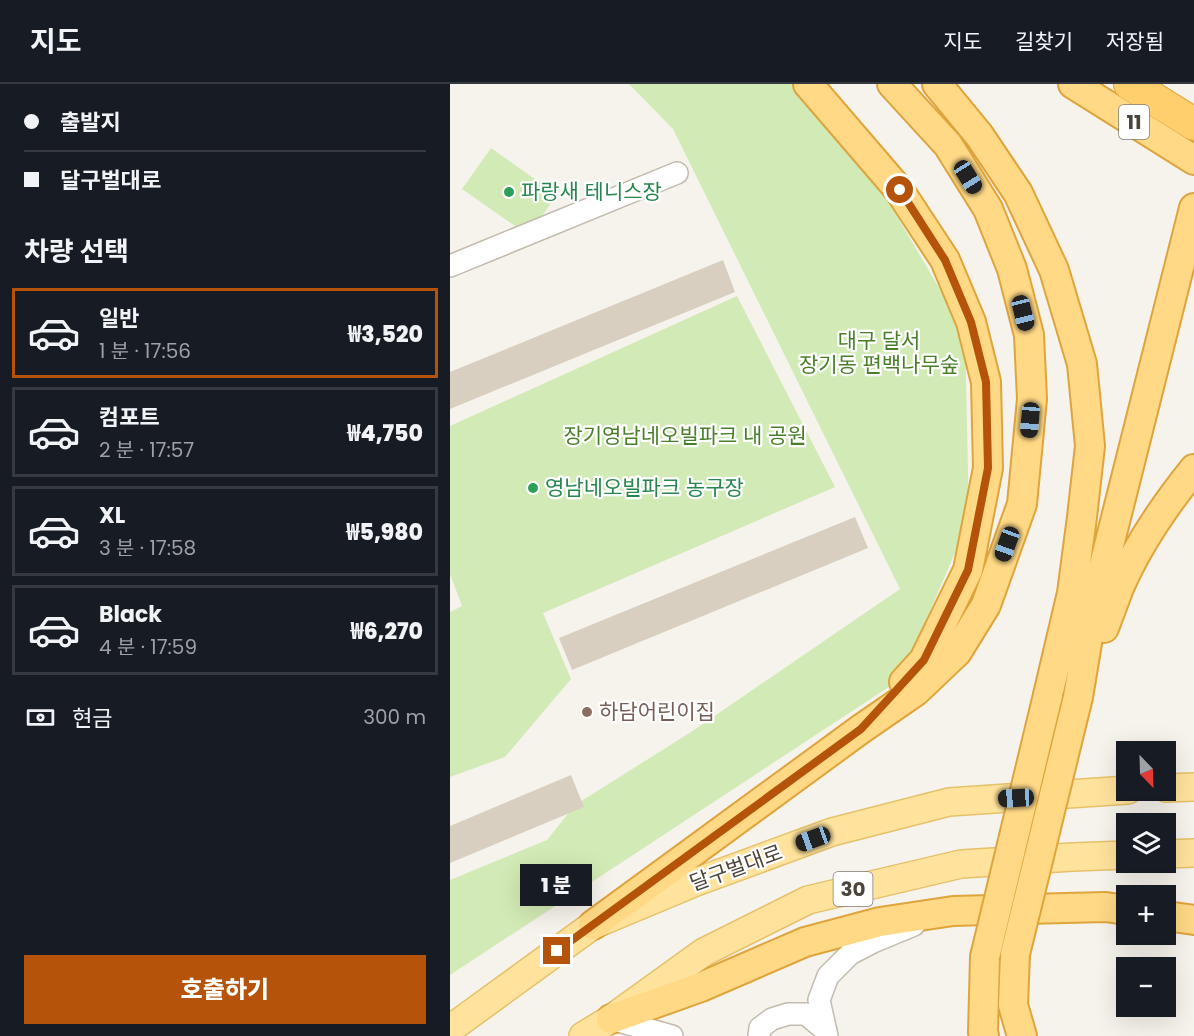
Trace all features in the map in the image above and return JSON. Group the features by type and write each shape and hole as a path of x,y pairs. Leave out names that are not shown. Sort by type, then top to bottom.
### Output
{"highway":[{"path":"808,84 900,190 945,260 971,322 986,382 988,468 968,570 924,660 861,729"},
{"path":"593,925 861,729 916,692 957,652 986,605 1022,504 1032,399 1029,335 1012,269 988,209 948,145 892,84"},
{"path":"937,84 979,135 1018,193 1054,270 1082,364 1090,446 1072,593 985,957 982,1032 984,1036"},
{"name":"11","path":"1073,84 1194,160"},
{"path":"1130,84 1194,124"},
{"path":"1022,1036 1013,1005 1014,954 1078,697 1092,613 1194,208"},
{"path":"1078,697 1120,587 1150,529 1194,469"},
{"path":"611,1019 701,987 804,942 880,922 953,911 1116,908"},
{"path":"1176,917 1194,920"}],"main road":[{"path":"1176,788 1194,787"},
{"name":"달구벌대로","path":"450,1029 593,925 696,882 832,832 949,802 1116,791"},
{"path":"1176,854 1194,853"},
{"name":"30","path":"583,1036 611,1019 704,952 808,900 961,864 1116,855"}],"street":[{"path":"450,266 677,173"},
{"path":"827,1034 819,1000 828,976 850,954 903,929 953,911"},
{"path":"759,1036 760,1028 772,1019 788,1014 806,1014 827,1034"},
{"path":"611,1019 672,1036"}],"green space":[{"name":"대구 달서 장기동 편백나무숲","path":"629,84 796,84 874,177 965,332 969,520 901,679 450,975 450,880 547,840 575,805 691,732 900,589 673,129"},
{"name":"파랑새 테니스장","path":"491,148 557,195 528,235 462,189"},
{"name":"장기영남네오빌파크 내 공원","path":"737,296 835,487 543,613 571,679 505,757 450,777 450,612 462,606 450,574 450,426"}],"building":[{"path":"723,260 735,292 450,409 450,372"},
{"path":"855,517 868,548 572,670 559,638"},
{"path":"571,775 584,807 450,863 450,826"}],"place":[{"name":"파랑새 테니스장","path":"509,192"},
{"name":"영남네오빌파크 농구장","path":"533,488"},
{"name":"하담어린이집","path":"587,712"}],"route":[{"path":"557,951 861,729 924,660 968,570 988,468 986,382 971,322 945,260 900,190"}]}
